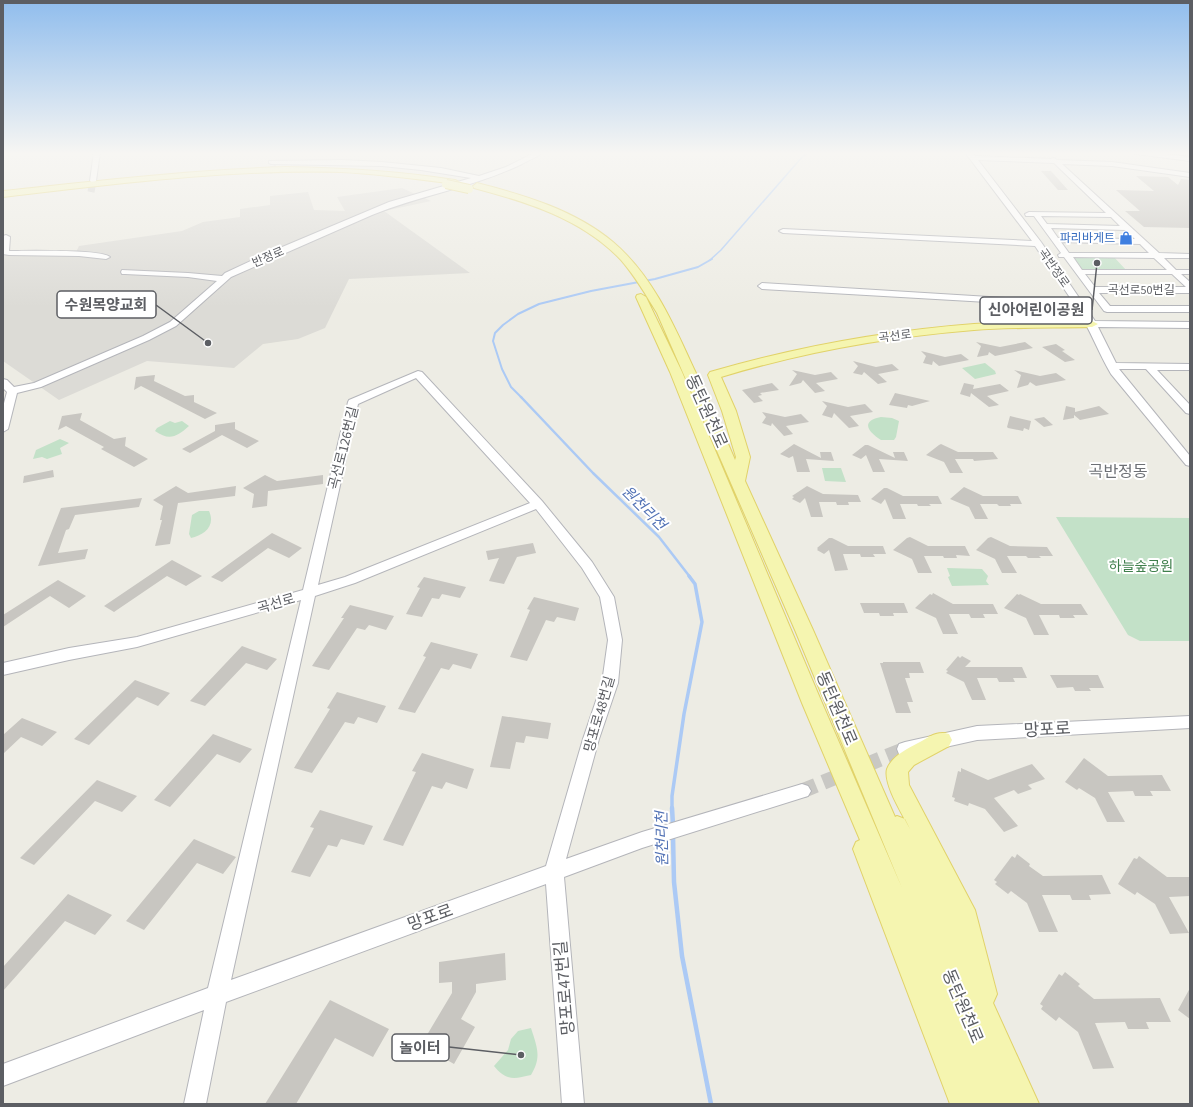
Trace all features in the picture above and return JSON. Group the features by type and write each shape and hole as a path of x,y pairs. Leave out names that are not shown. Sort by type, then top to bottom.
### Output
{"main road":[{"path":"517,204 558,219 618,258 636,289 657,314"},
{"name":"동탄원천로","path":"657,314 689,369 695,401 823,701 1006,1104"},
{"name":"동탄원천로","path":"657,314 676,372 695,401 738,480 823,701 983,1104"},
{"name":"곡선로","path":"738,480 743,457 729,411 714,375 770,358 823,346 881,337 975,327 1092,324"},
{"path":"823,701 919,868 1025,1104"},
{"path":"823,701 845,803 964,1104"},
{"path":"942,740 907,759 897,770 899,786 963,910 993,1033"}],"street":[{"name":"반정로","path":"12,391 37,385 146,338 173,324 223,279 244,267 393,204"},
{"name":"곡반정로","path":"1006,204 1038,244 1080,305 1092,324 1111,366 1190,463"},
{"name":"곡선로50번길","path":"1103,204 1158,256 1190,289"},
{"path":"1014,214 1114,215"},
{"path":"1036,214 1093,290"},
{"path":"1045,226 1127,228"},
{"path":"783,231 1038,244"},
{"path":"6,237 5,252 9,253 79,254 106,258"},
{"path":"1056,240 1143,242"},
{"path":"1045,254 1190,256"},
{"path":"125,272 188,275 223,279"},
{"name":"곡선로50번길","path":"1080,272 1190,272"},
{"path":"762,286 1080,305"},
{"name":"곡선로50번길","path":"1093,290 1190,289"},
{"name":"곡선로50번길","path":"1093,290 1107,309 1190,309"},
{"name":"곡선로","path":"1092,324 1190,325"},
{"path":"1111,366 1190,367"},
{"path":"1149,366 1190,411"},
{"name":"곡선로126번길","path":"195,1104 217,995 353,402 418,374 538,504"},
{"path":"3,382 12,391 3,429"},
{"path":"352,389 353,402"},
{"path":"1174,394 1190,394"},
{"name":"곡선로","path":"3,669 70,654 137,642 308,593 350,580 538,504"},
{"name":"망포로48번길","path":"538,504 587,565 607,597 615,640 610,682 591,739 554,871"},
{"name":"망포로","path":"905,749 977,733 1190,722"},
{"name":"망포로","path":"3,1075 554,871 642,840 802,790"},
{"name":"망포로47번길","path":"554,871 573,1104"}],"shaded area":[{"path":"270,204 312,204 314,210 345,211 341,204 418,204 384,211 470,273 349,279 325,328 298,339 263,344 234,368 147,361 59,400 3,361 3,247 11,254 76,252 79,246 182,231 203,222 240,217 240,209 270,205"}],"green space":[{"path":"1072,255 1113,256 1127,271 1081,269"},
{"path":"985,363 995,371 996,374 975,379 962,368"},
{"path":"881,417 892,418 899,421 894,440 881,440 873,434 868,427 870,421"},
{"path":"170,421 175,423 182,421 189,426 181,433 169,437 155,431 157,428"},
{"path":"60,439 69,443 60,448 62,454 47,459 42,457 33,459 36,450"},
{"path":"822,468 841,468 846,482 825,481"},
{"path":"199,511 209,511 211,516 210,525 208,529 200,535 191,538 189,534 192,515"},
{"name":"하늘숲공원","path":"1056,517 1190,518 1190,641 1140,641 1128,635"},
{"path":"947,568 982,569 988,576 986,581 989,585 952,586 948,577 950,576"},
{"path":"531,1028 537,1046 537,1057 531,1075 511,1078 502,1074 494,1066 508,1050 511,1039 518,1031"}],"building":[{"path":"1132,204 1190,204 1190,228 1144,227 1125,211 1140,211"},
{"path":"976,342 1000,347 1025,342 1033,348 995,356 989,352 988,355 977,357 981,346"},
{"path":"1056,344 1065,350 1062,351 1075,360 1065,362 1042,347"},
{"path":"921,351 945,357 961,354 969,360 939,366 933,361 932,365 923,363 926,356"},
{"path":"853,361 876,367 892,364 899,370 878,374 887,382 878,384 864,372 862,375 853,373 858,366"},
{"path":"792,370 815,375 831,372 838,379 816,383 825,391 815,393 803,380 801,383 789,386 797,374"},
{"path":"1014,370 1040,376 1056,373 1066,380 1036,386 1030,382 1028,385 1017,388 1021,375"},
{"path":"155,375 154,381 185,396 194,395 194,402 217,413 205,419 141,386 134,390 136,377"},
{"path":"772,383 779,390 760,393 762,395 758,396 763,401 754,403 742,390"},
{"path":"964,383 974,385 973,389 1000,384 1009,391 987,396 999,405 989,407 971,393 970,397 960,394"},
{"path":"895,393 930,401 912,406 908,405 907,408 889,405"},
{"path":"822,401 848,407 865,404 873,412 850,416 859,426 849,428 834,413 832,418 822,415 827,406"},
{"path":"1066,406 1075,408 1075,412 1099,406 1109,414 1080,420 1074,415 1074,418 1063,420"},
{"path":"762,412 785,417 801,414 809,422 786,426 793,434 784,436 772,423 771,426 762,423 766,417"},
{"path":"82,413 80,420 114,439 126,437 125,446 148,459 134,467 101,449 104,447 66,426 58,430 62,416"},
{"path":"1010,416 1031,421 1029,430 1024,428 1023,431 1008,428"},
{"path":"1044,417 1053,425 1044,427 1034,419"},
{"path":"235,422 235,429 259,441 247,448 222,435 190,453 182,449 215,431 215,425"},
{"path":"794,444 821,458 820,452 831,452 834,461 806,459 810,472 797,472 793,456 789,458 780,454"},
{"path":"941,444 958,452 993,452 998,459 974,461 973,459 955,459 963,473 950,473 944,462 926,455"},
{"path":"865,445 895,458 893,452 904,452 908,461 879,459 885,472 873,472 866,455 861,459 852,455"},
{"path":"53,470 54,477 23,483 24,476"},
{"path":"265,475 277,481 323,475 323,484 268,491 267,506 252,508 254,494 243,488"},
{"path":"176,486 188,493 236,486 235,496 178,503 170,544 155,546 162,520 160,520 163,506 153,500"},
{"path":"807,486 823,494 858,495 861,502 848,502 849,505 837,505 836,502 819,502 823,517 811,517 805,498 800,503 792,499 794,497 792,496"},
{"path":"964,487 983,496 1018,496 1022,504 999,506 997,504 980,504 988,519 975,519 969,507 950,499"},
{"path":"884,488 903,496 938,496 942,504 918,506 917,504 900,504 906,519 893,519 885,499 881,504 871,499"},
{"path":"142,498 139,507 75,515 69,529 66,530 58,553 88,549 85,559 38,566 61,508"},
{"path":"272,533 302,548 289,558 268,548 222,582 211,577"},
{"path":"910,537 928,546 965,546 970,556 956,555 957,558 944,558 943,556 924,556 932,573 918,573 912,559 893,550"},
{"path":"991,537 1010,546 1047,547 1053,556 1028,558 1026,556 1007,556 1017,573 1002,573 995,559 976,550 988,538"},
{"path":"829,538 848,546 883,546 886,554 873,554 875,557 861,557 860,554 843,554 848,570 835,571 829,550 824,554 817,550 817,548"},
{"path":"533,543 536,553 517,557 504,584 489,581 499,558 488,560 486,551"},
{"path":"172,560 202,576 186,586 167,576 114,612 104,606"},
{"path":"424,577 466,587 460,598 442,594 439,599 432,598 422,617 406,614 420,588 417,587"},
{"path":"58,580 86,596 69,608 50,596 3,627 3,615"},
{"path":"933,593 953,604 993,604 998,614 983,614 985,618 971,618 969,614 949,614 958,634 943,634 936,618 915,608"},
{"path":"1017,594 1041,604 1081,604 1088,615 1073,615 1075,618 1060,618 1059,615 1039,615 1049,635 1034,635 1026,618 1004,608"},
{"path":"534,597 579,608 575,621 557,617 554,622 546,620 527,661 510,657 530,610 527,609"},
{"path":"860,603 904,603 908,613 893,613 894,616 880,616 879,613 864,613"},
{"path":"350,605 394,616 386,630 369,625 365,630 357,628 329,670 312,666 344,618 341,618"},
{"path":"431,642 478,654 471,669 453,664 449,670 441,668 415,713 398,709 426,657 423,656"},
{"path":"242,646 277,659 267,670 246,663 205,706 190,701"},
{"path":"958,656 960,658 962,656 971,661 965,667 1022,667 1027,678 1013,678 1015,682 999,682 997,678 977,678 986,700 972,700 964,682 946,673 948,671 946,670"},
{"path":"920,662 924,673 909,673 910,678 905,678 913,702 907,702 911,713 896,713 880,663"},
{"path":"1050,675 1098,675 1104,688 1089,688 1091,691 1075,691 1073,687 1057,688"},
{"path":"135,680 170,693 158,706 137,697 89,745 74,739"},
{"path":"337,692 386,706 377,723 358,717 354,724 345,722 312,773 294,768 330,709 327,708"},
{"path":"502,716 551,723 548,739 526,736 524,743 516,742 510,769 490,767"},
{"path":"22,718 57,732 42,746 21,737 3,754 3,735"},
{"path":"213,734 252,749 240,763 217,754 170,807 154,800"},
{"path":"422,753 474,769 467,789 446,782 442,789 432,786 403,846 383,840 416,772 412,771"},
{"path":"1084,758 1108,776 1162,775 1171,791 1150,791 1153,796 1135,796 1133,791 1108,792 1125,822 1107,822 1095,798 1079,788 1077,790 1065,782"},
{"path":"1032,764 1045,779 1028,785 1032,789 1018,794 1014,790 994,798 1018,826 1004,832 985,809 969,803 968,806 954,801 955,798 952,797 958,771 961,772 961,768 988,780"},
{"path":"97,780 137,796 122,812 95,801 34,865 20,858"},
{"path":"320,810 373,826 364,845 341,839 337,847 328,845 310,877 291,872 314,828 310,827"},
{"path":"194,839 236,857 223,874 197,863 144,930 126,921"},
{"path":"1017,854 1030,864 1029,866 1043,876 1102,875 1111,894 1089,895 1091,900 1072,900 1070,895 1042,895 1058,932 1039,932 1027,903 1011,891 1008,894 995,884 997,882 994,880 1012,856 1015,858"},
{"path":"1139,856 1167,877 1190,877 1190,896 1169,897 1189,933 1170,934 1155,904 1137,892 1135,895 1118,884 1134,858 1137,859"},
{"path":"68,894 112,915 95,935 65,921 3,991 3,967"},
{"path":"505,953 506,980 476,984 476,992 461,1019 475,1027 454,1064 421,1045 452,993 452,982 439,983 439,962"},
{"path":"1065,972 1080,984 1078,986 1094,999 1160,998 1171,1022 1146,1022 1149,1029 1128,1029 1125,1022 1095,1023 1114,1068 1093,1069 1078,1032 1059,1017 1056,1021 1041,1009 1043,1006 1040,1004 1059,974 1062,976"},
{"path":"1190,988 1190,1019 1178,1010"},
{"path":"330,1000 389,1029 373,1057 335,1038 296,1104 265,1104"}],"waterway":[{"name":"원천리천","path":"710,260 721,250 761,204"},
{"name":"원천리천","path":"521,397 511,387 502,369 493,341 495,333 518,314 539,304 591,291 655,279 698,267 712,259"},
{"name":"원천리천","path":"521,397 593,473 659,537 690,577"},
{"name":"원천리천","path":"672,808 672,796 684,714 702,622 695,584 689,576"},
{"name":"원천리천","path":"672,808 673,825"},
{"name":"원천리천","path":"673,835 674,882 682,956 711,1104"}],"tunnel":[{"path":"802,791 905,749"}],"place":[{"name":"파리바게트","path":"1126,238"},
{"name":"신아어린이공원","path":"1097,263"},
{"name":"수원목양교회","path":"208,343"},
{"name":"놀이터","path":"521,1055"}],"district":[{"name":"곡반정동","path":"1118,471"}]}
